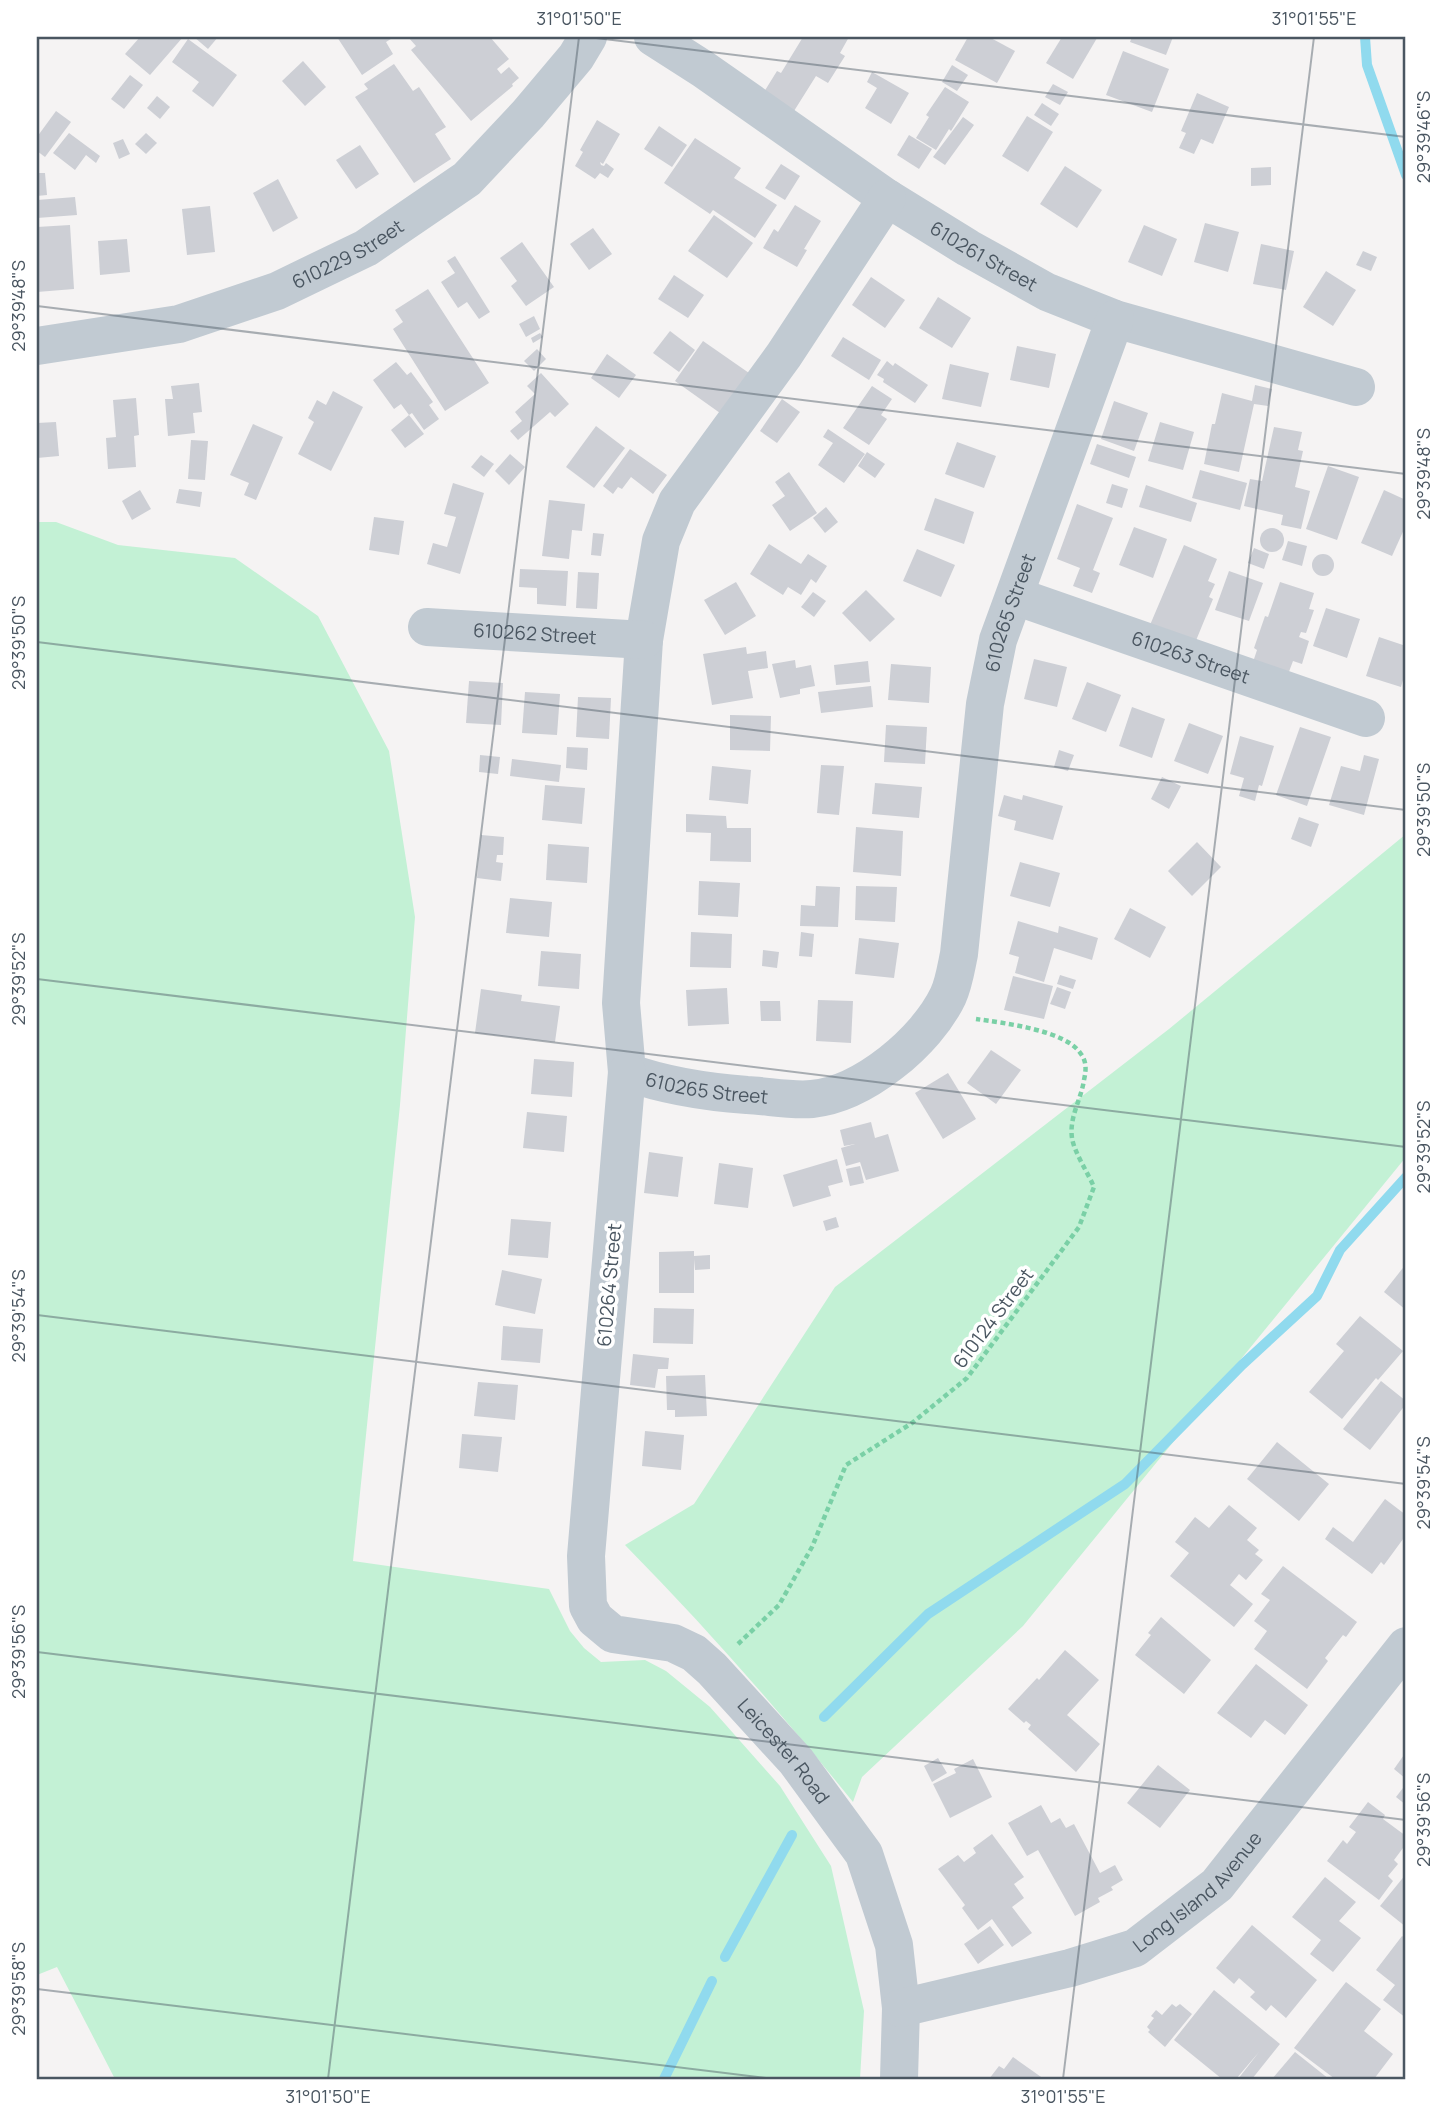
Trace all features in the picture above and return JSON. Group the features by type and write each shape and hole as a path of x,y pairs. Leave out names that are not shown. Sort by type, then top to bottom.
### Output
{"street":[{"name":"610229 Street","path":"37,346 179,324 277,291 366,248 467,179 536,104 576,57 588,37"},
{"name":"610261 Street","path":"653,37 887,198 1047,292 1115,318 1356,387"},
{"name":"610265 Street","path":"887,198 784,355 677,502 661,541 644,640 621,1003 627,1072 656,1083 716,1092 811,1099 847,1090 886,1067 925,1032 938,1012 948,995 959,954 985,704 998,640 1115,318"},
{"name":"610263 Street","path":"1015,596 1366,718"},
{"name":"610262 Street","path":"427,627 644,640"},
{"name":"610264 Street","path":"590,1499 627,1072"},
{"name":"Leicester Road","path":"590,1499 586,1556 588,1606 595,1619 613,1634 673,1643 694,1653 712,1669 796,1761 864,1854 894,1945 901,2008 900,2079"},
{"name":"Long Island Avenue","path":"901,2008 1070,1968 1135,1948 1217,1885 1406,1646"}],"path":[{"name":"610124 Street","path":"712,1669 779,1605 812,1547 846,1465 912,1423 967,1378 1079,1227 1094,1187 1072,1139 1073,1112 1084,1082 1086,1064 1080,1052 1063,1041 1028,1028 938,1012"}],"green space":[{"path":"37,522 56,522 118,545 235,558 318,616 389,751 415,917 400,1105 353,1561 549,1589 570,1631 584,1648 601,1662 645,1660 666,1671 710,1707 780,1786 831,1866 864,2011 860,2079 115,2079 57,1967 37,1975"},
{"path":"1406,834 1406,1157 1023,1626 862,1777 853,1802 742,1671 625,1545 694,1504 835,1287 1169,1029"}],"building":[{"path":"140,37 183,37 150,75 125,54"},
{"path":"194,37 218,37 208,49"},
{"path":"337,37 394,37 386,42 393,54 362,75"},
{"path":"408,37 490,37 509,59 497,69 501,74 509,67 519,78 471,121 411,50 416,46"},
{"path":"803,37 849,37 840,53 845,56 828,83 816,76 794,111 764,92 777,71 781,73"},
{"path":"968,37 989,37 1015,51 997,83 955,60"},
{"path":"1062,37 1097,38 1073,79 1046,63"},
{"path":"1132,37 1173,37 1166,55 1130,42"},
{"path":"188,39 237,75 213,107 192,91 199,82 172,62"},
{"path":"1123,51 1169,69 1152,112 1106,95"},
{"path":"303,61 326,87 305,106 282,81"},
{"path":"394,64 413,91 419,87 446,127 435,134 451,159 414,183 355,97 368,89 364,84"},
{"path":"952,65 968,75 957,91 942,82"},
{"path":"872,72 909,93 891,124 865,108 877,88 867,82"},
{"path":"130,75 143,85 124,109 111,99"},
{"path":"1053,84 1068,92 1060,105 1045,97"},
{"path":"945,87 969,102 936,150 916,138 929,117 926,115"},
{"path":"1197,93 1229,107 1213,144 1201,139 1194,154 1179,148 1186,133 1181,131"},
{"path":"157,96 170,107 160,119 147,108"},
{"path":"1042,103 1059,114 1051,126 1034,115"},
{"path":"56,111 71,122 45,157 37,151 37,137"},
{"path":"1027,116 1053,132 1028,172 1002,156"},
{"path":"963,117 974,125 945,165 933,157"},
{"path":"597,120 620,134 603,164 600,162 601,165 606,163 614,169 608,178 600,173 595,179 575,166 583,152 580,150"},
{"path":"659,126 687,145 672,167 644,149"},
{"path":"69,133 100,156 96,163 86,155 75,170 53,153"},
{"path":"146,133 157,143 146,154 135,144"},
{"path":"909,135 932,149 919,169 897,155"},
{"path":"695,138 741,168 734,178 777,205 755,238 713,210 710,214 664,183"},
{"path":"123,139 130,154 119,159 113,143"},
{"path":"360,145 379,174 356,189 336,160"},
{"path":"781,164 800,176 785,200 765,188"},
{"path":"1065,166 1102,190 1077,228 1040,204"},
{"path":"1271,167 1271,185 1251,186 1251,168"},
{"path":"37,173 45,173 47,195 37,196"},
{"path":"278,179 298,218 273,232 253,193"},
{"path":"75,197 77,215 37,218 37,200"},
{"path":"795,205 821,221 804,249 807,250 797,267 763,248 774,229 778,232"},
{"path":"210,206 215,252 187,255 182,209"},
{"path":"714,215 753,243 727,278 688,251"},
{"path":"1205,223 1239,232 1228,272 1194,262"},
{"path":"70,225 74,289 37,292 37,227"},
{"path":"1144,225 1177,239 1162,276 1128,262"},
{"path":"593,228 612,254 589,270 570,244"},
{"path":"127,239 130,272 100,275 98,241"},
{"path":"522,242 554,287 526,306 511,286 517,281 500,258"},
{"path":"1261,244 1294,251 1286,290 1253,284"},
{"path":"1363,251 1377,257 1371,271 1356,265"},
{"path":"455,256 490,312 479,319 467,302 458,308 441,282 455,273 447,261"},
{"path":"1326,271 1356,290 1333,326 1303,307"},
{"path":"674,275 704,295 688,318 658,299"},
{"path":"871,277 905,300 885,328 852,305"},
{"path":"428,289 489,383 445,411 393,329 403,322 395,310"},
{"path":"938,297 971,318 952,348 919,328"},
{"path":"534,316 540,329 526,337 519,324"},
{"path":"670,331 695,350 679,372 653,353"},
{"path":"540,333 543,337 533,343 531,338"},
{"path":"843,337 881,360 869,380 831,356"},
{"path":"703,341 749,373 720,413 675,381"},
{"path":"1017,346 1056,354 1049,388 1010,380"},
{"path":"537,349 546,359 534,371 524,361"},
{"path":"607,354 636,375 619,398 591,378"},
{"path":"887,361 893,366 895,363 928,385 915,403 877,375"},
{"path":"396,362 407,375 411,372 433,402 429,405 439,419 424,430 412,413 409,415 401,404 394,409 373,380"},
{"path":"950,364 989,373 981,407 942,399"},
{"path":"541,373 569,404 555,417 550,412 518,440 510,431 522,421 515,412 535,394 527,386"},
{"path":"199,383 202,412 193,413 195,433 168,436 165,399 173,399 171,386"},
{"path":"1255,385 1272,389 1268,406 1254,404 1239,472 1204,464 1222,393 1252,401"},
{"path":"872,386 892,399 881,415 887,419 869,445 843,428"},
{"path":"333,391 363,407 331,471 298,454 314,422 308,418 317,400 326,405"},
{"path":"136,398 139,435 134,436 136,467 108,469 106,438 116,437 113,400"},
{"path":"782,399 800,412 777,443 760,431"},
{"path":"1114,401 1148,413 1134,451 1101,439"},
{"path":"409,415 424,434 405,448 391,430"},
{"path":"56,422 59,456 37,458 37,423"},
{"path":"1160,422 1194,432 1183,470 1148,461"},
{"path":"253,424 283,437 256,500 244,495 249,483 230,475"},
{"path":"596,426 625,448 594,488 566,467"},
{"path":"1274,427 1302,432 1298,450 1303,451 1295,487 1310,491 1301,529 1281,525 1283,515 1244,506 1250,479 1262,481"},
{"path":"828,429 865,454 844,483 818,465 833,443 823,437"},
{"path":"191,440 208,441 205,480 188,479"},
{"path":"957,442 996,456 984,488 945,474"},
{"path":"1097,444 1136,457 1129,478 1090,464"},
{"path":"630,449 667,475 653,494 631,477 622,489 618,487 613,494 603,486"},
{"path":"867,452 885,464 875,478 858,466"},
{"path":"510,454 525,467 509,485 495,471"},
{"path":"481,455 494,464 484,477 471,467"},
{"path":"1328,466 1359,477 1337,540 1306,529"},
{"path":"1200,470 1247,483 1240,510 1192,498"},
{"path":"789,472 817,513 790,531 772,505 785,496 775,482"},
{"path":"453,483 484,493 460,574 427,564 433,543 447,547 456,517 444,514"},
{"path":"1112,484 1128,489 1122,508 1106,503"},
{"path":"1146,485 1197,503 1191,522 1139,507"},
{"path":"179,489 202,492 200,507 176,503"},
{"path":"140,490 151,509 132,520 122,501"},
{"path":"1384,490 1406,500 1406,525 1392,556 1361,543"},
{"path":"935,498 974,512 964,544 924,530"},
{"path":"549,500 585,504 582,531 572,530 569,559 542,556"},
{"path":"1077,504 1113,518 1093,570 1100,573 1092,593 1073,586 1080,568 1057,559"},
{"path":"826,507 838,522 825,533 813,518"},
{"path":"374,517 404,521 399,555 369,550"},
{"path":"1134,527 1167,539 1153,578 1119,565"},
{"path":"1272,528 1281,531 1284,540 1281,549 1272,552 1263,549 1260,540 1263,531"},
{"path":"593,533 604,534 601,556 591,555"},
{"path":"1288,541 1307,546 1302,566 1282,560"},
{"path":"769,544 801,564 808,554 827,566 816,583 811,579 801,595 788,587 783,595 750,574"},
{"path":"1184,545 1217,559 1208,581 1215,584 1209,597 1213,599 1195,643 1150,625"},
{"path":"1254,548 1269,554 1264,569 1248,563"},
{"path":"917,549 955,565 941,597 903,581"},
{"path":"1323,554 1331,557 1334,565 1331,573 1323,576 1315,573 1312,565 1315,557"},
{"path":"520,569 568,571 566,606 537,604 537,588 519,587"},
{"path":"1229,571 1263,583 1249,621 1215,610"},
{"path":"578,572 599,573 597,609 576,608"},
{"path":"736,582 756,616 725,635 704,600"},
{"path":"1280,582 1314,593 1309,609 1314,610 1306,633 1301,632 1299,637 1309,641 1302,664 1293,661 1287,677 1252,665 1257,650 1254,648"},
{"path":"866,590 895,619 870,642 842,613"},
{"path":"813,592 826,601 814,617 801,607"},
{"path":"1326,608 1360,619 1347,658 1313,646"},
{"path":"1379,637 1406,646 1406,669 1401,687 1366,676"},
{"path":"746,647 747,654 766,651 768,668 748,671 753,698 712,705 703,654"},
{"path":"1034,659 1067,667 1057,707 1024,699"},
{"path":"795,660 796,668 811,665 815,686 800,689 800,694 780,698 772,664"},
{"path":"868,661 870,682 836,685 834,665"},
{"path":"891,664 931,667 929,703 888,700"},
{"path":"469,681 503,683 501,725 466,723"},
{"path":"1087,682 1121,695 1106,732 1072,719"},
{"path":"871,686 873,707 821,713 818,692"},
{"path":"525,692 560,694 557,735 522,733"},
{"path":"578,697 611,698 609,739 576,737"},
{"path":"1132,707 1165,719 1152,758 1119,746"},
{"path":"730,715 771,716 770,751 730,750"},
{"path":"1189,723 1223,736 1208,774 1174,761"},
{"path":"886,725 927,727 925,764 884,762"},
{"path":"1300,727 1331,737 1307,806 1276,795"},
{"path":"1240,736 1274,746 1255,801 1239,796 1244,778 1230,774"},
{"path":"567,747 588,748 587,770 566,768"},
{"path":"1059,750 1074,755 1068,771 1054,767"},
{"path":"480,755 500,757 498,774 479,772"},
{"path":"1364,755 1379,759 1364,815 1329,805 1341,766 1360,771"},
{"path":"512,759 561,765 559,782 510,776"},
{"path":"821,765 844,766 839,815 817,813"},
{"path":"712,766 751,770 748,804 709,800"},
{"path":"1162,777 1181,786 1169,809 1151,799"},
{"path":"875,783 922,787 919,818 872,814"},
{"path":"545,785 585,788 582,824 542,820"},
{"path":"1004,795 1022,800 1023,795 1063,806 1053,840 1014,830 1016,821 998,816"},
{"path":"686,814 726,816 727,828 751,828 751,862 710,861 711,833 686,832"},
{"path":"1299,817 1319,824 1311,847 1291,839"},
{"path":"856,827 903,831 901,876 853,872"},
{"path":"481,835 504,837 503,855 497,855 496,862 503,863 501,881 477,878"},
{"path":"1197,842 1221,867 1192,896 1168,871"},
{"path":"548,844 589,847 587,883 546,880"},
{"path":"1020,862 1060,873 1050,907 1010,896"},
{"path":"699,881 740,883 738,917 698,915"},
{"path":"816,886 840,887 838,927 800,926 801,905 815,906"},
{"path":"856,886 897,887 895,922 855,920"},
{"path":"510,898 552,902 549,937 506,933"},
{"path":"1130,908 1166,927 1150,958 1114,939"},
{"path":"1018,921 1058,933 1059,926 1098,938 1092,960 1054,948 1044,982 1015,973 1019,957 1009,954"},
{"path":"691,932 732,934 731,968 690,967"},
{"path":"801,932 814,934 812,957 799,956"},
{"path":"859,938 899,943 894,978 855,974"},
{"path":"763,950 779,952 777,968 762,966"},
{"path":"541,951 581,954 579,989 538,986"},
{"path":"1060,975 1076,980 1073,989 1057,984"},
{"path":"1013,976 1053,986 1044,1019 1004,1010"},
{"path":"1057,987 1071,992 1065,1009 1050,1004"},
{"path":"727,988 729,1024 688,1026 686,990"},
{"path":"481,989 522,995 521,1001 560,1006 555,1042 475,1033"},
{"path":"818,1000 853,1001 851,1043 816,1041"},
{"path":"760,1001 780,1001 781,1021 761,1021"},
{"path":"991,1050 1021,1070 996,1104 967,1083"},
{"path":"534,1059 574,1062 572,1097 531,1094"},
{"path":"948,1073 976,1119 943,1139 915,1093"},
{"path":"527,1112 567,1116 564,1152 523,1148"},
{"path":"871,1122 875,1138 888,1134 899,1171 866,1180 860,1162 846,1166 841,1148 855,1144 844,1146 840,1130"},
{"path":"649,1152 683,1157 678,1197 644,1193"},
{"path":"837,1159 843,1182 828,1186 831,1196 793,1207 783,1175"},
{"path":"719,1163 753,1168 748,1208 714,1204"},
{"path":"860,1166 864,1183 850,1186 846,1169"},
{"path":"836,1217 839,1227 826,1231 823,1221"},
{"path":"511,1219 551,1222 548,1258 508,1255"},
{"path":"694,1251 694,1256 710,1255 710,1269 695,1270 694,1259 694,1293 659,1293 659,1252"},
{"path":"1406,1264 1406,1310 1384,1292"},
{"path":"502,1270 542,1279 535,1314 495,1305"},
{"path":"654,1308 694,1309 693,1344 653,1343"},
{"path":"1360,1316 1403,1351 1342,1419 1309,1392 1344,1351 1336,1344"},
{"path":"503,1326 543,1329 540,1363 501,1360"},
{"path":"633,1354 669,1358 668,1369 658,1369 655,1388 630,1385"},
{"path":"705,1375 707,1416 675,1417 675,1410 667,1410 666,1376"},
{"path":"1381,1381 1406,1401 1406,1404 1370,1450 1343,1429"},
{"path":"478,1382 518,1385 515,1420 474,1416"},
{"path":"645,1431 684,1435 681,1470 642,1466"},
{"path":"462,1434 502,1437 498,1472 459,1468"},
{"path":"1277,1442 1329,1484 1299,1521 1247,1479"},
{"path":"1385,1499 1406,1515 1406,1535 1384,1565 1381,1562 1372,1574 1325,1539 1333,1527 1353,1542"},
{"path":"1229,1505 1257,1528 1247,1540 1259,1550 1255,1554 1263,1560 1246,1580 1239,1574 1230,1585 1253,1604 1234,1627 1170,1576 1189,1553 1175,1542 1195,1517 1209,1528"},
{"path":"1283,1566 1357,1622 1325,1658 1328,1661 1307,1689 1254,1649 1267,1631 1254,1621 1270,1600 1261,1594"},
{"path":"1161,1617 1211,1660 1184,1694 1135,1655"},
{"path":"1065,1650 1099,1680 1067,1715 1100,1744 1076,1772 1028,1729 1031,1725 1026,1721 1024,1723 1008,1709 1037,1678 1039,1680"},
{"path":"1256,1664 1308,1705 1285,1735 1265,1720 1251,1738 1217,1713"},
{"path":"1406,1752 1406,1779 1394,1769"},
{"path":"938,1758 947,1773 932,1782 924,1766"},
{"path":"973,1759 992,1797 950,1818 933,1784 956,1773 954,1769"},
{"path":"1158,1765 1190,1790 1160,1828 1127,1803"},
{"path":"1406,1784 1406,1805 1396,1797"},
{"path":"1368,1802 1385,1815 1383,1819 1406,1836 1406,1844 1394,1860 1398,1864 1388,1876 1393,1881 1379,1900 1327,1861 1343,1840 1347,1844 1356,1832 1349,1827"},
{"path":"1041,1805 1051,1823 1060,1818 1066,1828 1074,1824 1100,1873 1115,1865 1123,1880 1111,1887 1113,1890 1098,1898 1100,1902 1075,1916 1038,1850 1027,1856 1008,1823"},
{"path":"992,1834 1024,1877 1014,1884 1024,1898 1012,1907 1032,1933 1012,1947 992,1919 978,1930 962,1908 965,1905 938,1869 958,1855 964,1862 976,1853 973,1848"},
{"path":"1406,1874 1406,1927 1380,1906"},
{"path":"1325,1877 1356,1902 1339,1921 1361,1938 1333,1972 1310,1954 1321,1940 1292,1917"},
{"path":"1252,1925 1317,1980 1286,2018 1271,2005 1266,2011 1250,1997 1255,1992 1239,1978 1234,1984 1216,1968"},
{"path":"990,1926 1004,1945 978,1964 964,1944"},
{"path":"1402,1936 1406,1939 1406,2018 1383,2000 1395,1985 1376,1970"},
{"path":"1346,1982 1381,2009 1364,2031 1393,2054 1374,2079 1335,2079 1294,2048"},
{"path":"1214,1990 1280,2044 1252,2079 1238,2079 1259,2052 1236,2079 1222,2079 1174,2040"},
{"path":"1172,2004 1176,2007 1180,2004 1192,2014 1165,2047 1148,2032 1150,2030 1147,2027 1156,2010 1162,2015"},
{"path":"1295,2052 1329,2079 1272,2079"},
{"path":"1013,2057 1044,2079 989,2079 999,2066 1004,2069"}],"waterway":[{"path":"1365,37 1367,65 1406,175"},
{"path":"824,1717 928,1614 1125,1484 1242,1365 1317,1296 1340,1250 1406,1177"},
{"path":"725,1957 792,1835"},
{"path":"664,2079 712,1981"}]}
